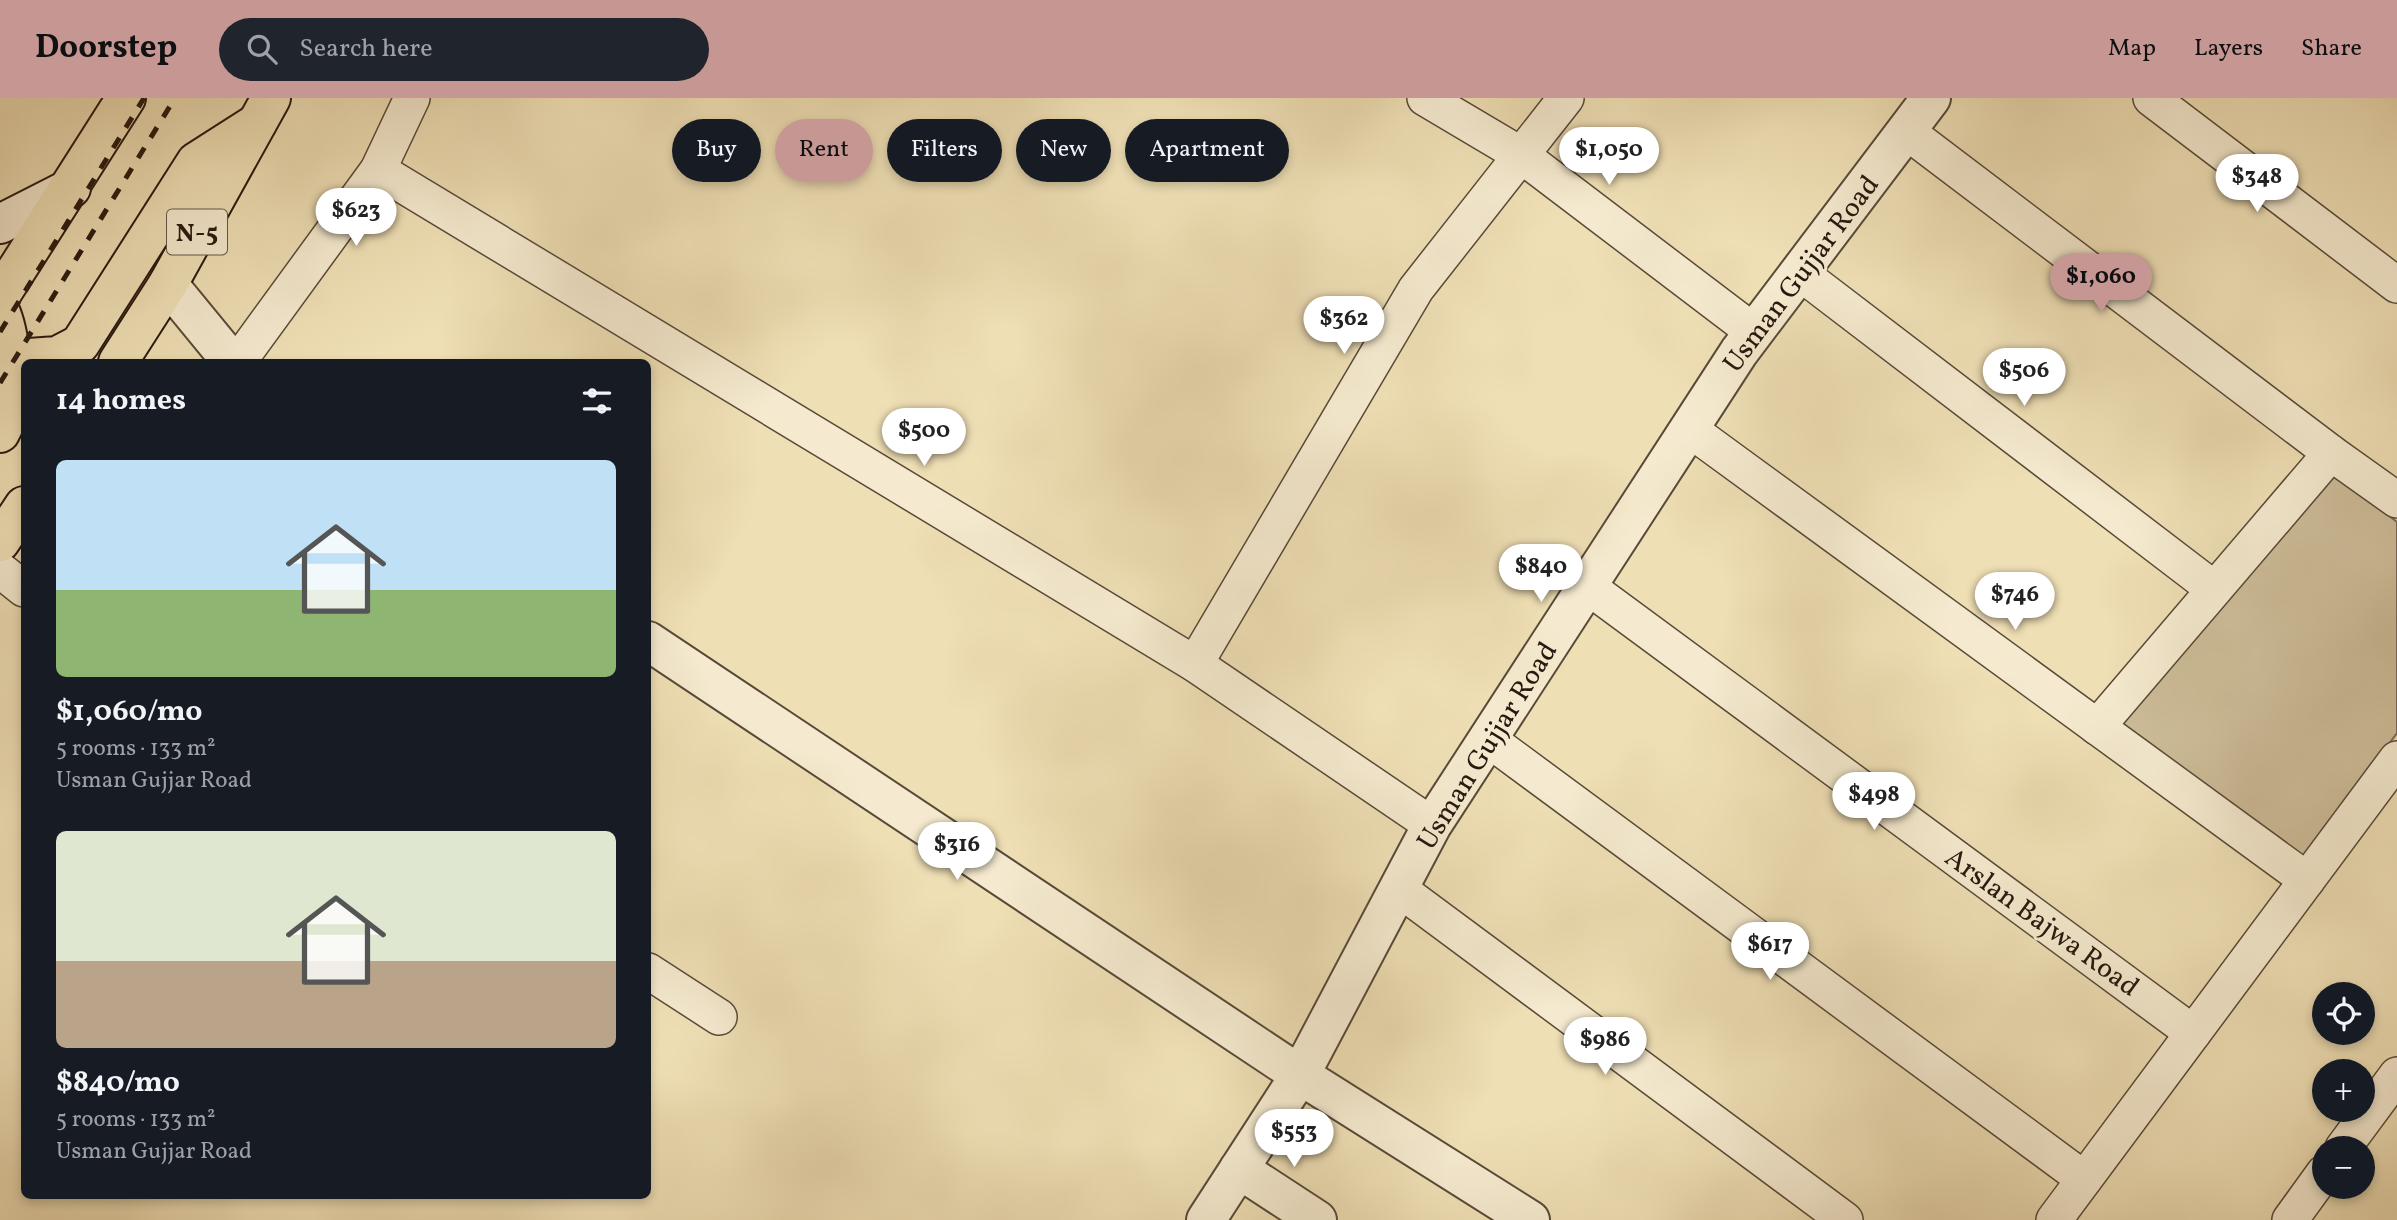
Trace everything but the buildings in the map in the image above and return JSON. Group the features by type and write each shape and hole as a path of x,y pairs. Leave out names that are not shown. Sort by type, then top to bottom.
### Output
{"main road":[{"path":"0,296 126,98"},
{"path":"5,360 57,356 80,344 196,162 264,111"},
{"name":"N-5","path":"120,359 168,284 264,111"},
{"path":"0,311 5,324 5,360 11,402 8,418 0,433"},
{"path":"0,542 21,510"}],"street":[{"path":"240,359 378,170 412,98"},
{"path":"1425,98 1521,155 1754,332"},
{"path":"1195,664 1416,289 1566,98"},
{"name":"Usman Gujjar Road","path":"1206,1220 1300,1074 1433,825 1488,739 1754,332 1931,98"},
{"path":"2151,98 2397,285"},
{"path":"1906,131 2397,500"},
{"path":"378,170 1195,664 1433,825"},
{"path":"0,224 71,188"},
{"path":"1799,272 2214,589"},
{"path":"168,284 230,359"},
{"path":"1689,429 2307,880"},
{"path":"2097,727 2331,453"},
{"path":"0,570 21,587"},
{"name":"Arslan Bajwa Road","path":"1587,586 2193,1032"},
{"path":"651,643 1300,1074 1530,1220"},
{"path":"1488,739 2084,1179"},
{"path":"2054,1220 2397,760"},
{"path":"1399,889 1845,1220"},
{"path":"651,973 719,1017"},
{"path":"2352,1136 2397,1075"},
{"path":"1238,1168 1317,1220"},
{"path":"2290,1220 2312,1190"}],"shaded area":[{"path":"2335,473 2397,522 2397,733 2304,858 2115,724"}],"railway":[{"path":"0,332 144,98"},
{"path":"0,383 175,98"}]}
